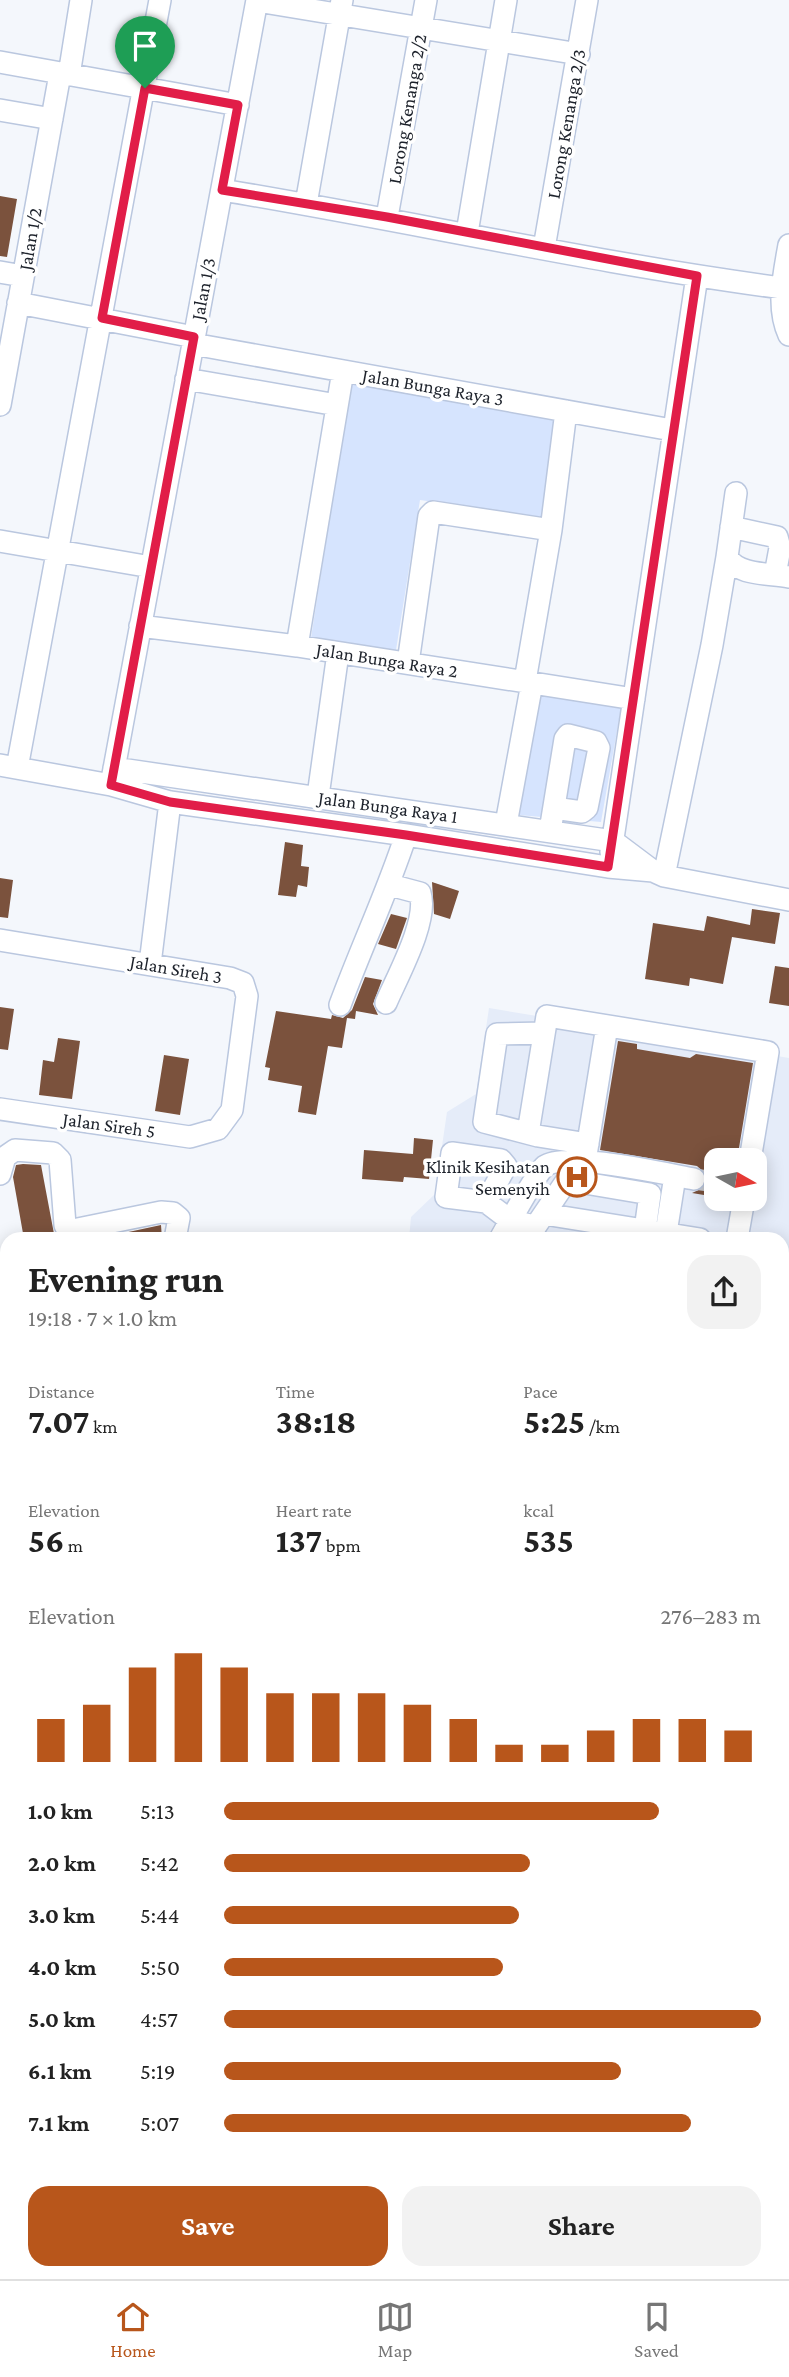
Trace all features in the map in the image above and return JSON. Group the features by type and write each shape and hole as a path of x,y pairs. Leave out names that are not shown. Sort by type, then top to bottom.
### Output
{"street":[{"name":"Jalan 1/2","path":"0,405 52,119 81,0"},
{"path":"160,0 58,551 8,767 112,777 170,802 659,874 789,900"},
{"name":"Lorong Kenanga 2/2","path":"387,217 426,0"},
{"path":"467,233 506,0"},
{"name":"Lorong Kenanga 2/3","path":"544,248 587,0"},
{"path":"257,1 340,8 421,30 579,54"},
{"name":"Jalan 1/3","path":"112,777 257,1"},
{"path":"306,204 340,8"},
{"path":"0,62 238,105"},
{"path":"0,110 52,119"},
{"path":"222,190 387,217 697,276 782,288"},
{"path":"789,244 782,288 784,324 789,335"},
{"path":"0,272 23,276"},
{"path":"608,867 697,276"},
{"name":"Jalan Bunga Raya 3","path":"18,303 102,318 193,341 343,371 673,430"},
{"path":"297,646 343,371"},
{"path":"186,379 337,405"},
{"path":"506,824 551,530 566,411"},
{"path":"659,874 712,645 736,493"},
{"path":"408,663 429,516 433,512 551,530"},
{"path":"727,557 731,565 738,569 782,576 777,537 731,527"},
{"path":"0,541 151,567"},
{"name":"Jalan Bunga Raya 2","path":"140,626 297,646 634,699"},
{"path":"318,796 338,653"},
{"name":"Jalan Bunga Raya 1","path":"112,777 318,796 613,841 659,874"},
{"path":"150,964 170,802"},
{"path":"550,831 554,808"},
{"path":"340,1005 362,943 390,885 406,835"},
{"path":"386,1003 418,926 424,904 421,893 390,885"},
{"name":"Jalan Sireh 3","path":"0,940 230,978 243,983 247,996 232,1110 218,1129"},
{"path":"545,1166 533,1134 547,1016 768,1052 752,1148"},
{"path":"586,1152 607,1026"},
{"path":"544,1033 497,1034 484,1122 685,1177 648,1232"},
{"name":"Jalan Sireh 5","path":"0,1109 190,1137 218,1129"},
{"path":"0,1174 5,1157 15,1150 53,1153 60,1160 65,1225 68,1231 161,1212 173,1213 179,1217 176,1232"},
{"path":"504,1232 545,1166 586,1152"},
{"path":"536,1226 566,1180 650,1194 647,1232"},
{"path":"486,1202 511,1221 536,1226 619,1232"},
{"path":"738,1232 742,1211"}],"shaded area":[{"path":"351,381 555,419 541,517 420,500 396,650 311,638"},
{"path":"538,693 621,708 601,822 518,815"},
{"name":"Klinik Kesihatan Semenyih","path":"489,1008 789,1058 789,1232 410,1232 411,1217 435,1194 447,1112 476,1094"}],"building":[{"path":"0,196 17,199 7,257 0,256"},
{"path":"285,842 303,845 301,866 309,867 307,887 298,885 296,897 278,895"},
{"path":"0,878 13,880 8,918 0,917"},
{"path":"432,882 459,891 450,919 434,914"},
{"path":"752,909 780,913 775,944 732,937 723,984 690,978 689,986 645,979 653,923 704,931 707,916 750,925"},
{"path":"391,914 407,918 396,949 378,944"},
{"path":"775,966 789,968 789,1006 769,1003"},
{"path":"365,977 382,980 373,1004 378,1015 356,1011 355,1019 347,1018 342,1048 328,1046 316,1115 298,1112 302,1086 268,1080 270,1068 265,1067 276,1011 331,1019 332,1015 343,1018 352,1010"},
{"path":"0,1007 14,1009 8,1050 0,1049"},
{"path":"58,1038 80,1041 72,1099 39,1095 43,1060 54,1062"},
{"path":"618,1041 637,1044 637,1049 690,1058 696,1054 753,1063 739,1148 704,1148 704,1172 697,1166 600,1150"},
{"path":"164,1055 189,1059 180,1115 155,1111"},
{"path":"414,1138 433,1140 429,1179 404,1177 403,1182 362,1179 364,1150 413,1154"},
{"path":"16,1165 41,1165 54,1232 23,1232 13,1177"},
{"path":"703,1188 704,1195 692,1193"},
{"path":"161,1225 162,1232 128,1232"}],"tunnel":[{"path":"694,1179 704,1180"}],"place":[{"name":"Klinik Kesihatan Semenyih","path":"577,1177"}],"route":[{"path":"145,88 238,105 222,190 387,217 697,276 608,867 170,802 111,785 194,337 102,318 145,88"}]}
